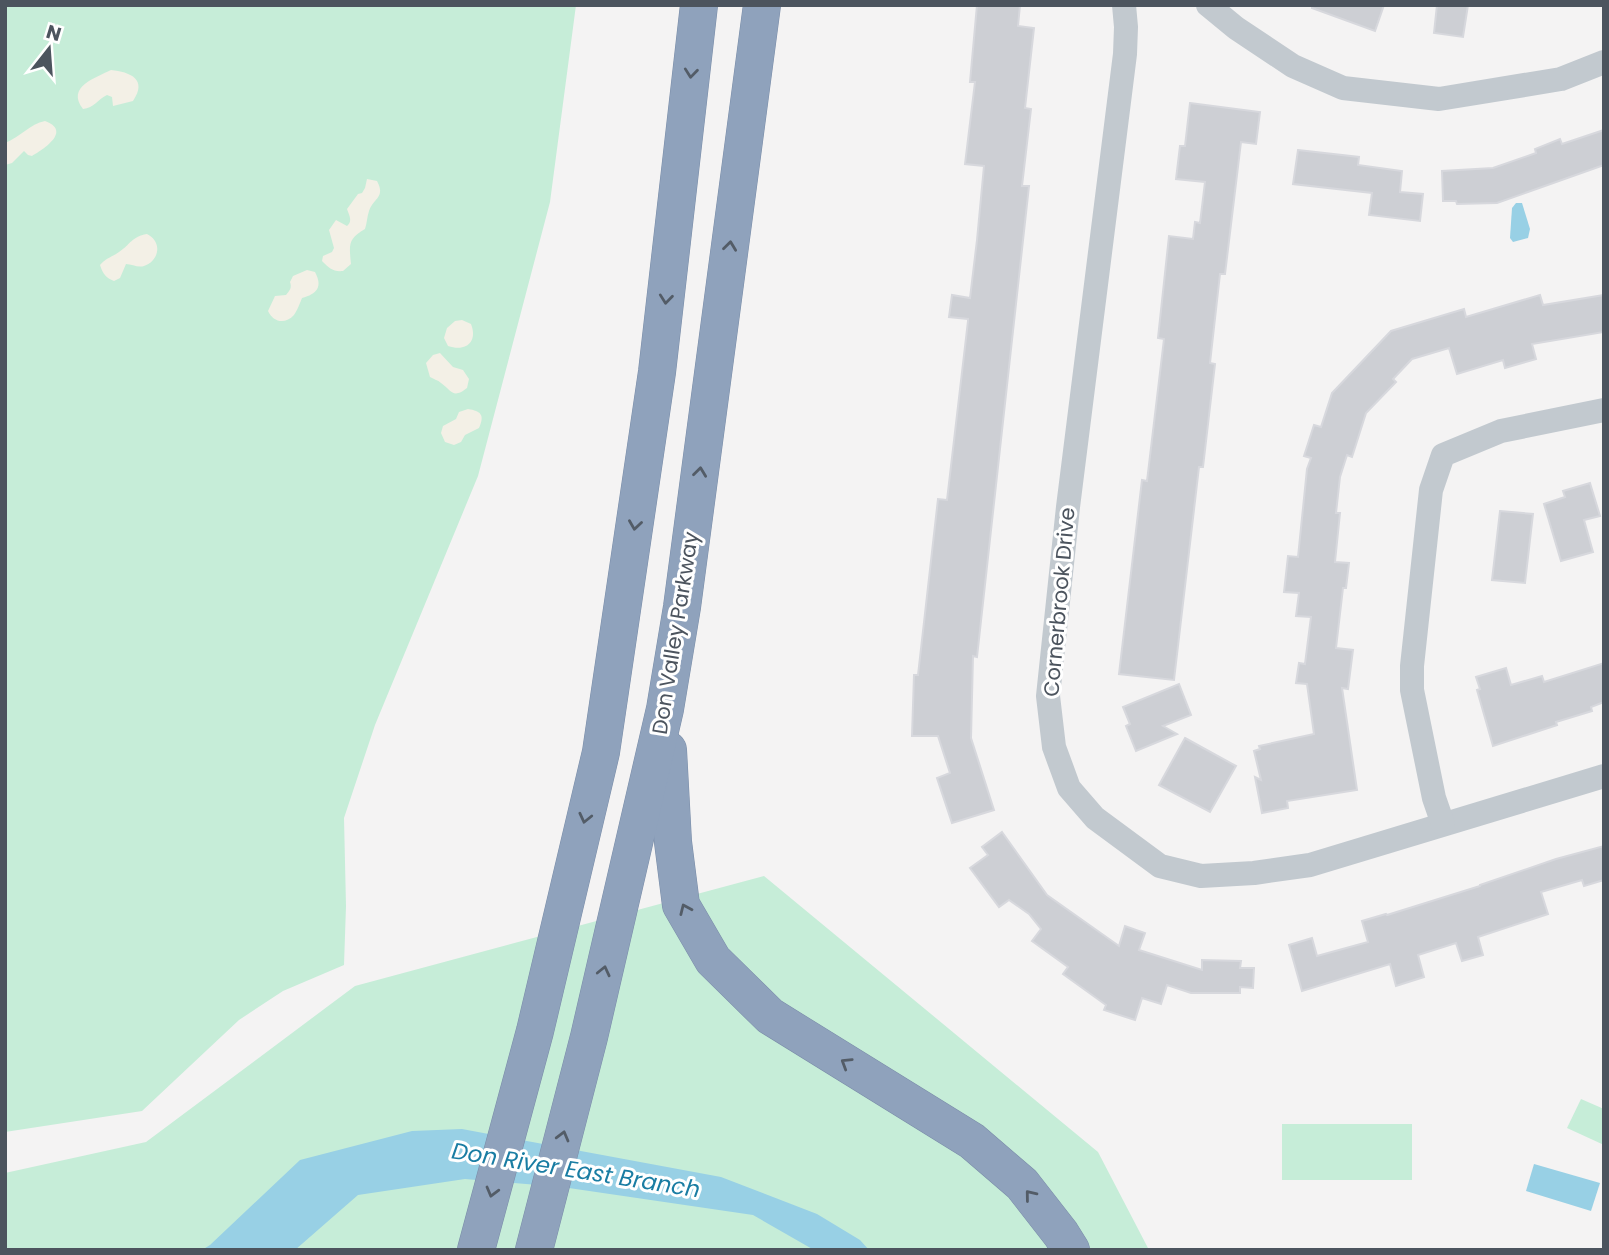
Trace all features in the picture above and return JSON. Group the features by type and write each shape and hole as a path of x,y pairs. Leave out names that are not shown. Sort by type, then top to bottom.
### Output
{"highway":[{"path":"474,1245 535,1031 601,752 657,372 699,5"},
{"name":"Don Valley Parkway","path":"534,1250 589,1037 666,709 762,5"},
{"path":"666,709 673,842 681,905 713,960 770,1016 972,1141 1021,1184 1071,1250"}],"street":[{"name":"Cornerbrook Drive","path":"1124,5 1125,54 1068,507 1048,696 1054,747 1069,788 1095,818 1160,866 1201,876 1254,873 1310,865 1604,776"},
{"path":"1208,5 1293,66 1343,88 1438,99 1560,79 1604,62"},
{"path":"1443,824 1434,798 1412,690 1412,666 1431,490 1443,455 1501,431 1604,410"}],"green space":[{"path":"5,5 576,5 550,202 478,476 375,725 344,818 344,965 283,991 239,1020 142,1111 5,1132"},
{"path":"764,876 1098,1152 1149,1250 5,1250 5,1173 146,1142 355,986"},
{"path":"1581,1099 1604,1109 1604,1145 1567,1128"},
{"path":"1282,1124 1412,1124 1412,1180 1282,1180"}],"sand":[{"path":"111,70 130,75 138,82 139,87 133,101 113,106 112,97 107,95 83,109 78,95 80,89"},
{"path":"45,121 56,130 53,140 32,156 24,151 12,163 5,165 5,143"},
{"path":"367,179 377,181 379,195 369,211 365,229 355,236 351,243 351,264 343,271 334,270 322,261 323,256 334,248 329,230 336,220 347,226 349,224 347,209 358,194 362,193"},
{"path":"147,234 157,246 153,260 142,266 126,264 120,278 114,281 107,277 100,265 134,239"},
{"path":"307,270 315,272 317,289 302,298 291,318 279,321 273,318 268,311 275,296 286,295 293,276"},
{"path":"462,320 471,324 472,340 460,348 448,346 444,338 447,328 455,321"},
{"path":"440,353 453,367 463,370 469,379 467,388 459,393 453,393 430,377 426,363 433,355"},
{"path":"468,409 481,414 479,428 454,445 445,442 441,433 443,426 456,419 459,412"}],"water":[{"path":"1516,203 1522,203 1530,229 1528,238 1513,242 1510,238 1512,208"},
{"name":"Don River East Branch","path":"462,1129 721,1177 817,1214 860,1240 869,1250 814,1250 753,1215 562,1187 465,1179 358,1195 295,1250 202,1250 300,1160 412,1131"},
{"path":"1534,1164 1600,1183 1591,1211 1526,1191"}],"building":[{"path":"977,5 1020,5 1018,26 1034,28 1025,108 1031,109 1022,186 1029,186 977,657 973,656 971,738 994,810 952,823 937,778 950,773 938,736 912,736 914,675 918,675 938,499 947,500 968,321 949,317 952,295 970,298 984,166 965,164 975,82 970,82"},
{"path":"1312,5 1384,5 1375,31 1312,8"},
{"path":"1437,5 1468,5 1463,37 1434,33"},
{"path":"1190,103 1260,112 1256,144 1241,142 1225,274 1220,274 1210,363 1215,364 1203,467 1199,467 1174,680 1119,674 1142,480 1147,481 1164,339 1158,338 1169,236 1193,239 1195,222 1200,223 1205,182 1176,179 1180,146 1185,146"},
{"path":"1604,130 1604,165 1497,203 1457,204 1456,201 1443,201 1442,171 1493,168 1536,153 1535,149 1560,139 1562,144"},
{"path":"1298,150 1359,157 1358,165 1402,171 1400,192 1423,194 1420,221 1369,215 1372,193 1293,184"},
{"path":"1540,295 1543,305 1604,295 1604,332 1532,344 1536,359 1505,368 1503,360 1457,374 1449,348 1412,359 1393,379 1396,382 1366,413 1352,457 1347,455 1340,477 1336,513 1340,513 1335,562 1349,563 1346,588 1343,588 1336,648 1353,650 1348,689 1342,688 1357,790 1287,801 1288,808 1262,813 1255,777 1261,780 1254,751 1260,749 1259,746 1314,734 1307,684 1296,683 1299,663 1305,664 1311,617 1296,616 1299,593 1284,592 1288,556 1298,557 1307,469 1311,458 1304,456 1314,425 1321,427 1332,393 1391,331 1464,309 1466,317"},
{"path":"1590,483 1600,516 1584,520 1593,552 1561,561 1544,504 1565,497 1563,491"},
{"path":"1500,511 1533,514 1525,583 1492,580"},
{"path":"1604,663 1604,702 1591,707 1592,711 1493,746 1477,690 1480,689 1476,677 1506,668 1511,685 1542,676 1544,682"},
{"path":"1179,684 1191,715 1163,726 1177,734 1136,751 1126,726 1130,724 1123,707"},
{"path":"1185,738 1236,766 1210,812 1159,785"},
{"path":"1002,832 1047,895 1119,946 1125,926 1145,933 1139,950 1202,970 1202,960 1241,961 1240,968 1254,968 1253,988 1240,987 1240,993 1191,993 1167,985 1161,1004 1142,998 1135,1020 1104,1010 1106,1005 1063,974 1068,967 1032,941 1041,929 1029,914 1009,900 999,907 970,868 988,855 982,847"},
{"path":"1604,846 1604,880 1584,886 1582,880 1541,892 1548,914 1478,937 1483,955 1462,961 1456,943 1418,955 1424,977 1396,986 1390,964 1302,991 1289,945 1312,938 1317,956 1368,942 1362,921"}]}
